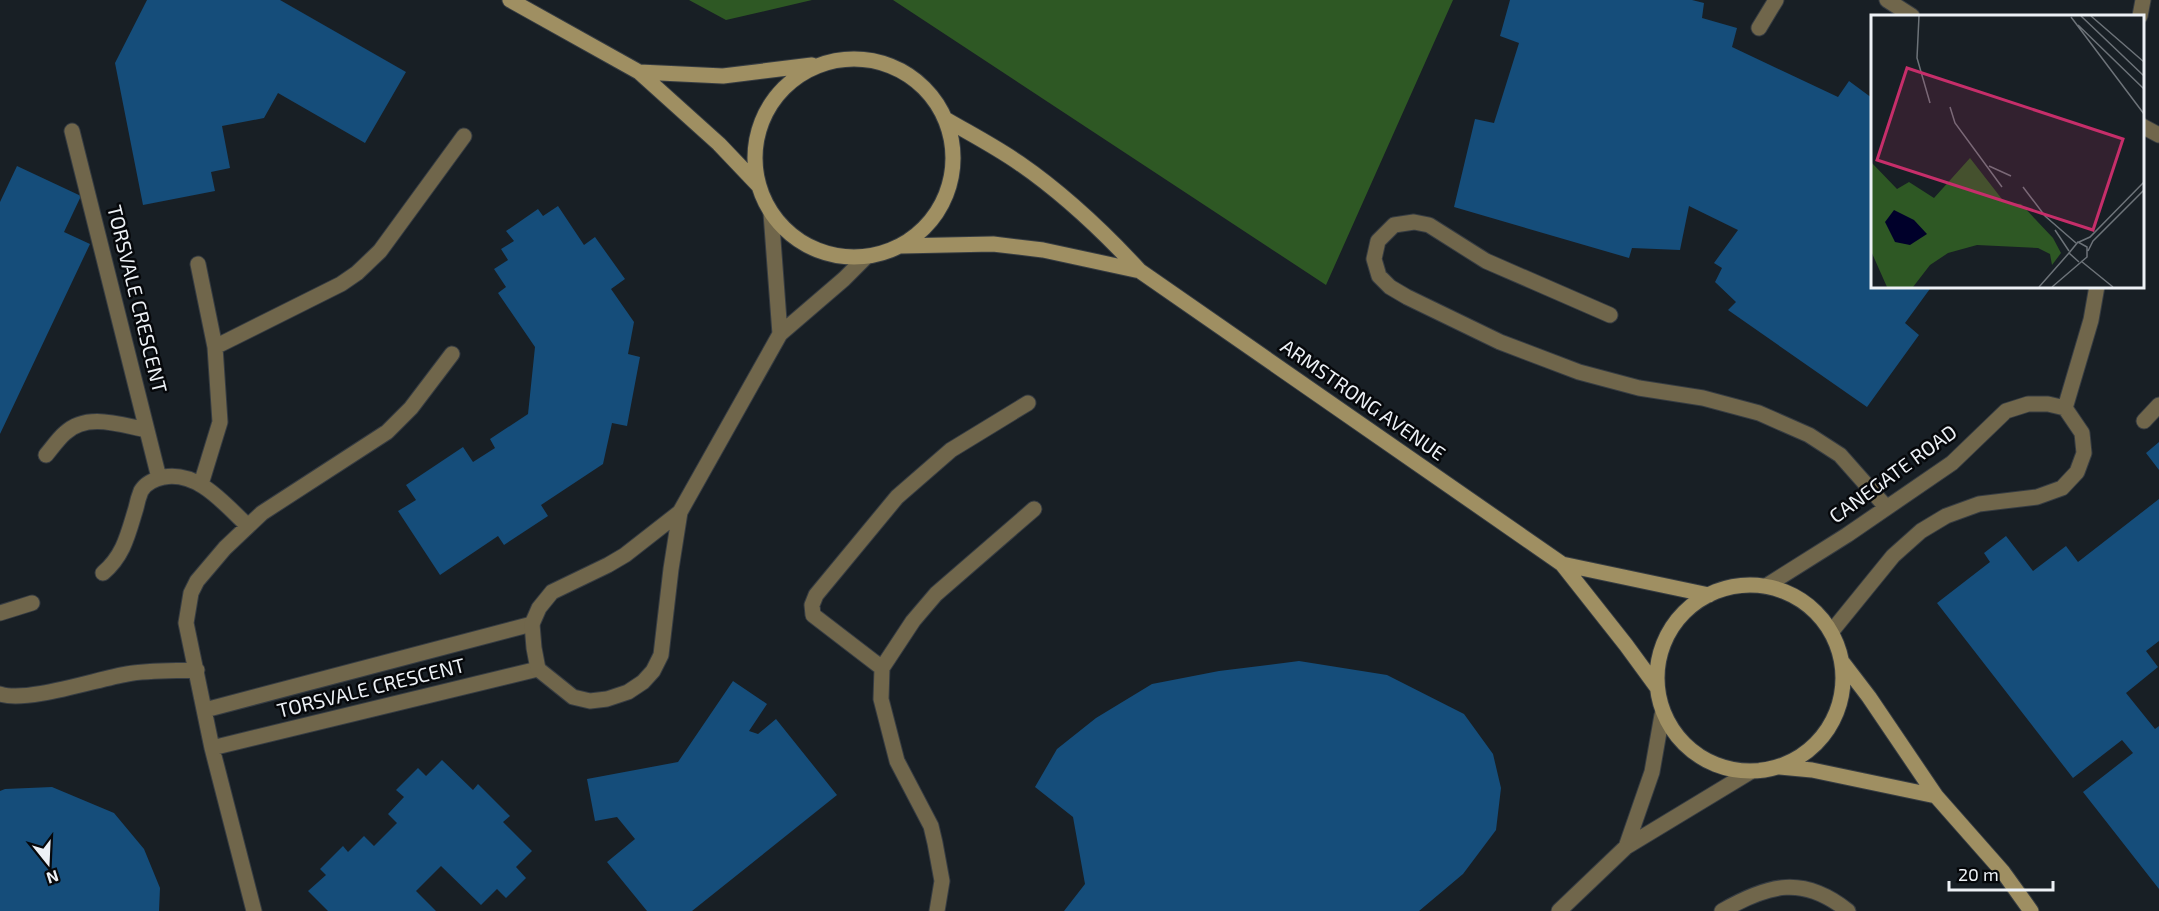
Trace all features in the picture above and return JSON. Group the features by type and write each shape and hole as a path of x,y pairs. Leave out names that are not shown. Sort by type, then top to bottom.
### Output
{"street":[{"name":"ARMSTRONG AVENUE","path":"510,0 639,72 719,144 758,185"},
{"path":"1759,28 1776,0"},
{"path":"1887,0 1910,15"},
{"path":"2140,15 2144,0"},
{"name":"ARMSTRONG AVENUE","path":"639,72 723,76 844,59 866,59 896,68 923,85 947,120 953,140 954,161 951,182 944,202 918,234 900,246 866,257 823,252 803,243 785,230 771,213 758,185 755,164 756,142 762,121 772,102 786,85 803,72 824,63"},
{"name":"ARMSTRONG AVENUE","path":"947,120 1018,162 1055,190 1102,231 1140,271 1562,564 1656,686"},
{"path":"2144,127 2159,135"},
{"name":"TORSVALE CRESCENT","path":"72,131 159,478"},
{"path":"215,347 341,284 357,273 380,251 464,136"},
{"path":"771,213 780,334"},
{"path":"1610,315 1486,261 1429,225 1414,222 1394,225 1378,241 1374,259 1379,276 1407,297 1500,342 1579,372 1639,388 1703,398 1759,413 1809,435 1840,455 1886,507"},
{"name":"ARMSTRONG AVENUE","path":"900,246 993,244 1043,250 1140,271"},
{"path":"680,512 626,555 552,592 539,608 532,624 538,669 573,697 590,701 607,699 628,692 648,677 661,655 670,569 680,512 780,334 866,257"},
{"path":"198,264 215,347 220,422 201,484"},
{"path":"1832,631 1893,556 1921,531 1946,516 1979,504 2037,497 2062,488 2077,472 2084,453 2082,433 2065,408 2091,320 2097,288"},
{"path":"254,911 212,748 186,623 191,593 209,566 262,513 387,432 418,400 452,354"},
{"path":"882,668 813,615 812,605 816,595 897,497 951,450 1028,403"},
{"name":"CANEGATE ROAD","path":"1766,586 1847,535 1952,463 2006,411 2028,404 2048,404 2065,408"},
{"path":"2144,422 2159,405"},
{"path":"46,455 65,432 92,421 147,430"},
{"path":"103,573 119,557 142,491 151,481 159,478 174,475 201,484 248,526"},
{"path":"937,911 942,881 935,843 930,826 897,761 881,699 882,668 900,639 936,594 1034,509"},
{"name":"ARMSTRONG AVENUE","path":"1562,564 1709,595"},
{"name":"ARMSTRONG AVENUE","path":"1780,767 1803,755 1823,737 1837,715 1844,690 1843,663 1832,631 1815,609 1792,594 1766,586 1737,586 1709,595 1685,612 1667,635 1658,663 1656,686 1662,715 1685,745 1704,759 1726,768 1750,772 1780,767 1812,770 1936,796"},
{"path":"0,613 32,603"},
{"name":"TORSVALE CRESCENT","path":"205,710 532,624"},
{"name":"ARMSTRONG AVENUE","path":"1843,663 1869,697 1936,796 2003,872 2031,911"},
{"name":"TORSVALE CRESCENT","path":"212,748 538,669"},
{"path":"0,694 14,696 44,692 129,673 197,670"},
{"path":"1626,847 1652,772 1662,715"},
{"path":"1559,911 1626,847 1750,772"},
{"path":"1722,911 1769,889 1783,887 1812,889 1836,901 1848,911"}],"green space":[{"path":"689,0 812,0 726,20"},
{"path":"893,0 1453,0 1326,285"}],"building":[{"path":"147,0 280,0 406,72 365,143 278,93 264,118 222,126 230,168 211,172 215,191 143,205 115,63"},
{"path":"1510,0 1692,0 1704,3 1702,18 1737,28 1732,47 1838,97 1849,81 1871,97 1871,288 1931,288 1905,323 1919,335 1867,407 1728,310 1736,302 1715,282 1722,268 1714,263 1738,230 1689,206 1680,250 1632,248 1629,258 1454,207 1475,119 1494,123 1519,43 1500,36"},
{"path":"17,166 81,196 64,232 90,244 0,434 0,202"},
{"path":"558,206 584,245 595,237 625,279 611,289 634,322 628,354 640,357 627,426 612,423 603,464 541,505 548,516 504,545 498,536 440,575 398,511 416,500 406,485 463,447 473,462 495,448 490,439 528,414 535,347 498,293 506,287 494,269 508,260 501,249 514,241 506,231 538,209 543,216"},
{"path":"2159,442 2159,470 2146,453"},
{"path":"2159,499 2159,641 2146,651 2158,667 2126,693 2155,729 2159,726 2159,889 2083,792 2133,753 2122,740 2073,778 1937,603 1990,562 1984,553 2006,536 2033,571 2066,546 2078,562"},
{"path":"1299,661 1387,675 1464,714 1493,754 1501,788 1496,830 1463,874 1419,911 1064,911 1085,884 1073,817 1035,787 1057,749 1096,718 1152,684 1219,671"},
{"path":"733,681 767,704 749,731 758,734 776,719 837,795 692,911 647,911 607,862 635,839 617,817 595,821 587,779 678,762"},
{"path":"442,760 473,790 478,784 510,816 503,822 532,851 516,867 526,878 506,898 497,889 481,905 441,866 416,891 436,911 328,911 308,891 326,875 320,869 343,846 348,852 364,836 374,846 397,823 388,814 404,797 396,790 418,768 426,776"},
{"path":"52,787 114,813 144,849 160,888 159,911 0,911 0,791"}]}
